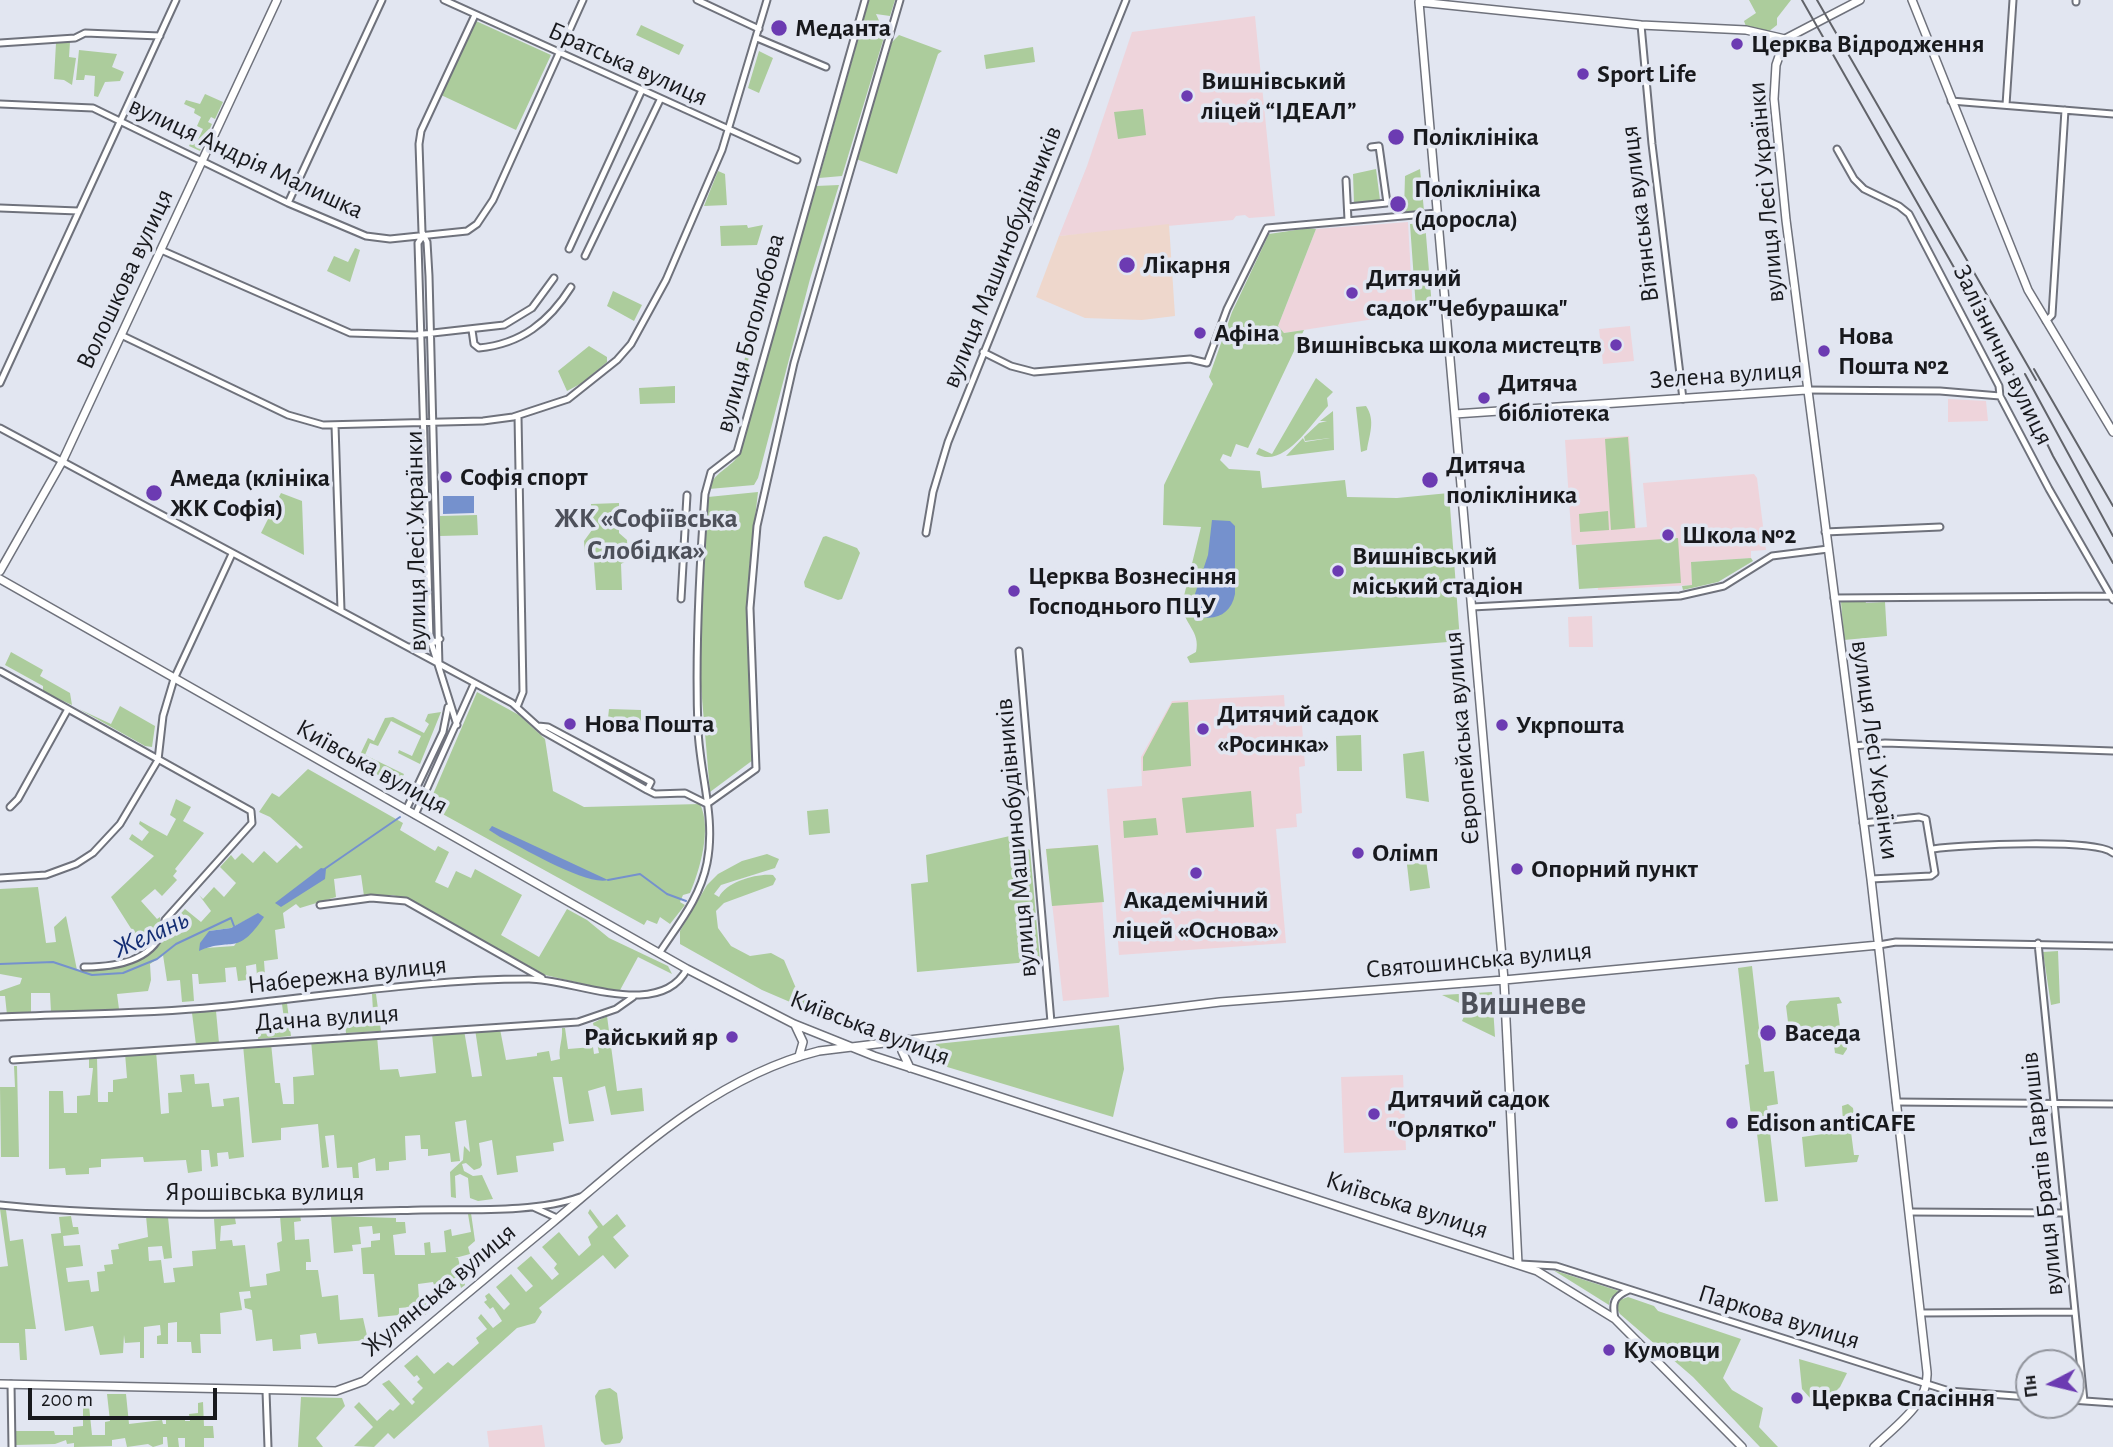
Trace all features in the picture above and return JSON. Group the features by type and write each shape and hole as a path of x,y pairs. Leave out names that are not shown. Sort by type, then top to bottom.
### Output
{"street":[{"path":"0,383 177,0"},
{"name":"Волошкова вулиця","path":"0,571 63,460 204,163 277,0"},
{"path":"288,203 382,0"},
{"name":"Братська вулиця","path":"444,0 641,92 797,160"},
{"name":"вулиця Андрія Малишка","path":"0,104 93,108 288,203 366,236 422,237 467,231 483,216 583,0"},
{"path":"697,0 759,29"},
{"path":"121,335 306,422 335,425 434,422 518,416 555,405 579,392 617,360 631,344 670,272 730,131 767,0"},
{"name":"вулиця Боголюбова","path":"660,952 692,907 706,867 710,841 708,804 698,737 695,663 705,494 711,472 737,452 865,0"},
{"name":"вулиця Боголюбова","path":"708,804 756,769 751,572 762,498 794,363 900,0"},
{"name":"вулиця Машинобудівників","path":"926,533 944,454 1126,0"},
{"path":"1419,1 1641,25 1746,30 1785,39 1811,28 1860,0"},
{"path":"1912,0 2010,249 2046,321 2113,432"},
{"path":"2006,105 2013,0"},
{"name":"Європейська вулиця","path":"1419,1 1504,980 1518,1264"},
{"name":"вулиця Лесі Українки","path":"439,666 430,639 418,243 422,237 421,131 475,15"},
{"name":"Вітянська вулиця","path":"1641,25 1652,144 1683,399"},
{"path":"0,43 75,38 85,33 160,36"},
{"path":"757,38 826,66"},
{"name":"вулиця Лесі Українки","path":"1785,39 1776,65 1774,100 1807,390 1879,945 1928,1384"},
{"path":"569,249 641,92"},
{"path":"585,256 660,100"},
{"path":"1951,101 2113,114"},
{"path":"2046,321 2052,315 2065,110"},
{"path":"1348,207 1387,203 1379,146 1371,147"},
{"name":"Залізнична вулиця","path":"1837,149 1854,180 1864,189 1899,206 1909,214 1999,386 2000,396 2049,489 2112,598"},
{"path":"1346,180 1348,220"},
{"path":"0,208 78,211"},
{"path":"983,352 1011,366 1034,372 1190,359 1207,363 1227,309 1267,228 1437,213"},
{"name":"вулиця Лесі Українки","path":"422,237 427,243 431,332 439,666"},
{"path":"161,250 340,331 415,335 504,325 532,308 554,278"},
{"path":"472,330 474,344 484,347 517,339 544,322 571,287"},
{"name":"Зелена вулиця","path":"1455,414 1807,390 1912,391 2000,396"},
{"path":"517,707 523,692 518,416"},
{"path":"335,425 341,610"},
{"path":"0,428 517,707 538,726 548,727 651,782 647,790 655,794 685,793 708,804"},
{"path":"681,599 687,495"},
{"path":"426,499 432,497 437,500"},
{"path":"1825,532 1940,527"},
{"path":"1472,607 1680,596 1724,586 1772,556 1828,549"},
{"path":"0,878 46,875 76,864 93,853 120,824 158,760 163,716 174,679 232,554"},
{"name":"Київська вулиця","path":"0,579 687,969 794,1024 910,1068 1518,1264 1555,1280 1615,1319 1742,1447"},
{"path":"1834,598 2112,598"},
{"path":"404,645 419,649 427,645 430,639 435,642 440,639"},
{"name":"вулиця Машинобудівників","path":"1019,650 1051,1022"},
{"path":"439,666 457,724"},
{"path":"0,671 251,811 253,816 252,823 165,920 163,934 142,956 118,965 84,967"},
{"path":"415,815 474,684"},
{"path":"406,810 443,732 448,701"},
{"path":"10,807 18,799 68,709"},
{"path":"1854,746 1885,743 2113,751"},
{"path":"1863,823 1919,817 1926,819 1933,849 1935,873 1931,876 1871,879"},
{"path":"1933,849 1983,845 2086,846 2105,848 2113,853"},
{"path":"320,905 371,898 406,901 545,979"},
{"name":"Святошинська вулиця","path":"850,1047 1209,1003 1504,980 1896,942 2113,946"},
{"name":"вулиця Братів Гавришів","path":"2038,943 2079,1349"},
{"name":"Набережна вулиця","path":"0,1017 194,1009 436,984 545,979 624,996 670,988 687,969"},
{"name":"Дачна вулиця","path":"13,1060 492,1025 578,1022 616,1009 636,994"},
{"path":"794,1024 803,1042 799,1056"},
{"path":"907,1039 902,1051 910,1068"},
{"name":"Жулянська вулиця","path":"0,1384 336,1391 364,1381 586,1194 701,1103 799,1056 850,1047"},
{"path":"1896,1102 2113,1104"},
{"name":"Ярошівська вулиця","path":"0,1205 193,1213 531,1205 563,1202 586,1194"},
{"name":"Ярошівська вулиця","path":"531,1205 557,1218"},
{"path":"1909,1212 2065,1213"},
{"name":"Паркова вулиця","path":"1518,1264 1556,1266 1949,1391 2015,1396"},
{"path":"1615,1319 1615,1297 1629,1290"},
{"path":"1921,1313 2075,1312"},
{"path":"11,1384 12,1447"},
{"path":"1874,1447 1920,1401 1928,1384"},
{"path":"266,1391 268,1447"},
{"path":"2085,1401 2113,1403"}],"shaded area":[{"name":"Вишнівський ліцей “ІДЕАЛ”","path":"1255,16 1275,216 1249,218 1245,215 1236,216 1233,220 1059,236 1087,166 1132,32"},
{"name":"Дитячий садок\"Чебурашка\"","path":"1408,222 1413,313 1284,333 1278,326 1316,229"},
{"path":"1169,224 1175,316 1142,320 1085,318 1036,297 1059,236"},
{"name":"Вишнівська школа мистецтв","path":"1630,326 1634,361 1603,364 1599,329"},
{"path":"1948,399 1986,401 1988,421 1948,422"},
{"name":"Школа №2","path":"1629,436 1636,528 1647,527 1643,483 1754,474 1757,478 1766,550 1751,551 1751,558 1691,562 1692,585 1598,590 1594,544 1572,545 1565,440"},
{"path":"1592,616 1593,647 1569,647 1568,617"},
{"name":"Академічний ліцей «Основа»","path":"1284,695 1286,727 1302,725 1305,766 1299,767 1302,813 1296,814 1297,827 1276,829 1286,943 1119,955 1107,789 1142,786 1141,757 1172,701"},
{"path":"1098,845 1109,997 1063,1001 1046,849"},
{"name":"Дитячий садок \"Орлятко\"","path":"1403,1075 1406,1150 1344,1153 1341,1077"},
{"path":"542,1425 545,1447 489,1447 487,1431"}],"green space":[{"path":"869,0 895,0 890,16 876,14 885,34 842,176 819,178"},
{"path":"1749,0 1791,0 1777,18 1777,25 1768,32 1747,29 1744,21 1756,13"},
{"path":"476,21 551,55 516,130 441,95"},
{"path":"641,25 684,45 679,55 636,35"},
{"path":"899,35 942,51 938,54 897,174 856,159 892,42"},
{"path":"70,42 69,57 76,58 72,85 64,80 54,79 56,43"},
{"path":"1033,47 1035,62 986,69 984,55"},
{"path":"79,50 117,54 112,67 124,72 120,81 105,82 98,97 94,96 95,76 85,75 84,80 76,80"},
{"path":"759,51 773,58 759,93 748,88"},
{"path":"205,94 223,102 215,119 211,117 208,122 212,124 200,151 189,146 191,142 196,144 203,129 197,126 201,117 194,113 195,109 184,104 186,100 200,104"},
{"path":"1143,109 1146,135 1118,139 1114,112"},
{"path":"1376,169 1380,200 1354,203 1353,174"},
{"path":"1420,169 1424,211 1404,212 1405,176"},
{"path":"718,171 725,174 727,205 704,206"},
{"path":"839,185 810,279 758,478 754,485 709,489 715,478 740,453 816,186"},
{"path":"1425,223 1432,307 1416,309 1410,224"},
{"path":"747,225 748,228 763,225 757,245 721,246 720,226"},
{"path":"1316,229 1278,326 1284,333 1304,330 1248,448 1236,444 1231,457 1223,454 1220,460 1229,469 1260,471 1262,488 1345,480 1347,497 1397,498 1449,493 1460,641 1190,663 1187,657 1196,652 1197,645 1182,604 1201,527 1163,525 1164,485 1213,384 1209,377 1232,312 1269,234"},
{"path":"355,248 360,250 350,282 327,271 334,256 348,262"},
{"path":"772,262 776,265 763,313 757,313 754,322 759,326 744,373 741,372 754,326 751,322 753,314 759,310"},
{"path":"613,291 642,305 634,321 607,306"},
{"path":"589,346 607,357 607,362 582,383 567,391 558,371"},
{"path":"1316,378 1333,392 1327,398 1328,406 1296,443 1277,456 1256,454 1259,448 1272,454"},
{"path":"675,386 675,403 640,404 639,388"},
{"path":"1366,406 1371,417 1371,428 1367,450 1361,452 1356,407"},
{"path":"1333,411 1334,450 1286,456 1303,438 1305,442 1330,438 1305,441 1304,437 1319,423 1327,421 1320,421"},
{"path":"1628,437 1635,528 1611,530 1605,439"},
{"path":"758,492 749,571 753,760 710,792 699,663 708,497"},
{"path":"281,493 302,501 304,555 261,533"},
{"path":"619,503 619,533 627,540 628,560 621,564 622,590 596,590 594,562 585,554 584,541 592,530 591,504"},
{"path":"1608,511 1609,530 1580,532 1579,514"},
{"path":"477,515 478,535 440,536 440,516"},
{"path":"823,537 857,548 860,553 842,599 838,600 805,587 804,582"},
{"path":"1678,538 1681,583 1579,589 1576,545"},
{"path":"1751,558 1753,561 1718,582 1683,590 1682,586 1692,585 1691,562"},
{"path":"1865,600 1866,603 1885,602 1887,636 1844,640 1841,602"},
{"path":"11,652 43,670 40,676 70,693 72,705 43,692 43,686 5,665"},
{"path":"477,692 519,715 545,739 553,791 584,807 700,804 705,825 701,861 690,893 683,895 680,902 685,905 670,924 660,917 657,924 647,920 644,925 428,806"},
{"path":"1188,702 1191,766 1143,771 1143,757 1172,703"},
{"path":"120,706 155,726 152,747 145,746 79,709 111,724"},
{"path":"609,709 641,710 641,731 636,735 608,718"},
{"path":"441,712 420,764 398,753 399,750 412,756 421,736 391,721 378,746 370,743 365,755 404,774 398,786 356,763 368,738 374,741 385,718 393,717 424,733 429,724 425,721 428,714"},
{"path":"1361,735 1362,771 1337,771 1336,736"},
{"path":"1424,751 1429,802 1406,798 1403,754"},
{"path":"308,769 403,823 400,830 435,851 438,846 449,852 435,882 448,888 456,871 471,878 475,869 522,895 501,935 539,957 567,909 587,920 609,938 668,966 672,974 638,957 619,992 545,975 409,899 392,895 364,896 361,875 334,879 336,897 300,908 296,904 283,913 285,928 275,930 278,959 264,961 265,975 257,976 256,964 246,966 247,980 238,981 236,967 225,968 226,982 199,984 198,974 192,974 194,1001 182,1002 180,980 167,981 163,955 150,964 151,980 148,991 117,994 119,1009 51,1012 50,993 31,993 31,1013 7,1015 5,996 0,996 0,991 20,984 22,978 0,974 0,889 38,887 46,943 56,942 54,927 66,916 77,970 117,968 131,964 151,951 185,909 201,922 211,911 199,895 203,899 214,887 224,897 236,883 220,867 231,855 235,860 242,853 253,863 264,851 277,863 296,845 300,849 303,847 270,817 259,812 272,793 279,797","holes":["258,914 234,946 206,948 209,931 231,928"]},
{"path":"1251,791 1254,827 1186,833 1182,798"},
{"path":"176,799 191,807 183,821 204,833 175,869 177,871 173,876 177,880 162,896 155,889 141,901 157,919 160,917 160,934 144,949 111,897 154,856 129,839 132,834 142,841 149,832 139,824 140,821 167,836 176,819 170,815"},
{"path":"828,809 830,833 809,835 807,811"},
{"path":"1156,818 1158,835 1124,838 1123,821"},
{"path":"1023,833 1024,847 1030,850 1040,961 917,972 911,884 928,882 926,855"},
{"path":"1098,845 1104,902 1052,906 1046,849"},
{"path":"1425,853 1430,888 1410,891 1406,856"},
{"path":"767,854 779,859 775,868 721,885 714,894 719,897 735,883 759,875 773,875 776,879 773,885 724,903 716,911 718,928 731,946 750,956 771,953 784,960 798,993 842,1027 820,1017 808,1003 804,1008 762,990 680,944 680,931 707,885 718,874 742,861"},
{"path":"2058,951 2060,1003 2051,1005 2043,952"},
{"path":"1752,966 1764,1072 1774,1071 1778,1104 1767,1106 1778,1201 1765,1202 1755,1116 1751,1116 1745,1065 1749,1064 1738,968"},
{"path":"1492,992 1495,1037 1462,1021 1468,1007 1442,995"},
{"path":"372,994 376,994 381,1031 346,1033 344,1015 373,1011"},
{"path":"1839,997 1842,1003 1837,1004 1840,1027 1844,1027 1847,1049 1843,1055 1835,1053 1833,1038 1830,1039 1833,1030 1794,1034 1789,1030 1786,1006 1790,1001"},
{"path":"287,1003 291,1036 258,1039 259,1017 266,1016 267,1022 284,1019 282,1004"},
{"path":"216,1011 219,1043 196,1045 192,1013"},
{"path":"607,1016 617,1091 642,1088 644,1111 611,1115 605,1086 588,1091 594,1121 569,1124 562,1077 553,1077 564,1141 553,1143 554,1151 516,1156 518,1172 497,1175 492,1140 479,1143 482,1165 480,1168 474,1170 466,1163 462,1164 464,1171 473,1176 482,1175 493,1199 478,1201 470,1198 468,1178 460,1174 455,1176 456,1198 451,1197 450,1172 463,1160 464,1146 470,1152 466,1120 455,1122 460,1161 451,1162 450,1153 428,1156 428,1149 421,1149 420,1135 405,1136 406,1160 389,1162 389,1170 376,1171 375,1158 358,1163 359,1178 353,1178 352,1167 337,1168 334,1135 325,1136 329,1167 322,1168 318,1124 281,1128 281,1140 252,1143 243,1045 271,1043 275,1083 280,1083 283,1104 294,1104 293,1077 314,1075 311,1040 377,1036 380,1070 398,1069 400,1077 436,1073 432,1034 464,1030 472,1077 482,1076 475,1029 500,1029 506,1060 537,1056 537,1053 549,1051 551,1061 560,1059 562,1028 565,1028 568,1049 593,1047 594,1054 599,1053 593,1023"},
{"path":"1119,1025 1124,1069 1113,1117 934,1063 936,1044"},
{"path":"156,1051 161,1114 169,1113 168,1093 182,1092 180,1075 194,1074 195,1084 209,1083 212,1107 224,1106 223,1099 239,1097 244,1157 229,1159 228,1152 217,1153 218,1166 211,1167 209,1150 201,1150 202,1171 188,1173 186,1160 144,1162 143,1157 101,1159 101,1167 89,1168 89,1174 66,1175 65,1168 49,1169 49,1091 63,1091 64,1113 77,1113 77,1096 90,1095 93,1068 89,1068 89,1057 97,1057 98,1102 108,1102 108,1092 113,1092 113,1080 127,1078 125,1053"},
{"path":"14,1066 17,1066 19,1157 1,1157 0,1087 15,1087"},
{"path":"1848,1104 1853,1108 1856,1131 1851,1132 1854,1155 1859,1155 1857,1162 1805,1167 1802,1137 1844,1131 1839,1122 1843,1122 1842,1106"},
{"path":"0,1209 6,1210 10,1241 23,1239 36,1329 25,1329 27,1360 20,1360 19,1343 0,1343 0,1267 8,1266"},
{"path":"590,1209 603,1226 617,1214 626,1226 613,1237 629,1256 615,1269 603,1255 539,1308 542,1312 535,1323 517,1328 394,1439 388,1433 374,1447 354,1446 373,1427 354,1407 359,1402 377,1421 390,1409 393,1411 400,1404 382,1384 389,1380 412,1405 415,1402 412,1399 423,1388 417,1382 420,1379 417,1375 414,1377 404,1366 417,1355 434,1374 448,1362 453,1366 479,1343 476,1338 487,1329 478,1318 481,1314 493,1328 502,1321 493,1307 490,1309 484,1302 487,1300 485,1296 489,1293 504,1310 510,1304 496,1287 511,1274 526,1292 533,1286 517,1268 531,1256 552,1280 559,1274 554,1268 557,1264 542,1247 559,1232 579,1256 591,1245 588,1237 598,1227 588,1213"},
{"path":"471,1213 475,1241 468,1247 470,1254 455,1258 458,1258 465,1285 461,1288 458,1277 434,1285 433,1282 418,1284 419,1298 428,1302 430,1311 413,1325 411,1307 399,1308 399,1315 378,1317 374,1274 363,1274 361,1248 371,1247 371,1241 380,1240 380,1233 373,1234 372,1226 359,1227 361,1244 352,1245 353,1251 334,1253 331,1216 396,1218 396,1222 405,1222 406,1233 393,1235 395,1255 425,1255 424,1243 430,1242 431,1253 446,1252 444,1231 451,1229 452,1236 471,1232 468,1214"},
{"path":"300,1215 301,1221 294,1222 295,1240 309,1239 311,1262 306,1262 306,1270 318,1270 322,1297 338,1295 340,1320 363,1318 368,1340 318,1344 316,1333 300,1335 301,1349 273,1351 272,1339 256,1341 252,1310 245,1308 244,1299 251,1298 250,1291 239,1292 242,1310 220,1313 221,1334 200,1334 201,1353 192,1353 191,1342 177,1342 177,1322 168,1323 168,1344 157,1344 157,1336 161,1335 160,1325 144,1327 144,1358 140,1358 140,1342 125,1343 124,1335 123,1353 100,1355 93,1326 65,1331 51,1234 61,1233 59,1217 71,1216 73,1227 78,1227 79,1234 63,1236 64,1246 80,1245 83,1266 66,1268 68,1282 89,1280 91,1292 99,1291 97,1272 105,1271 104,1265 113,1264 111,1250 119,1249 118,1244 148,1237 146,1216 168,1217 172,1258 164,1259 162,1246 148,1247 149,1261 161,1260 164,1283 175,1282 173,1268 193,1266 192,1251 216,1249 214,1219 235,1218 236,1224 221,1226 220,1241 232,1240 233,1246 245,1245 250,1287 267,1285 266,1274 280,1271 277,1243 282,1241 280,1216"},
{"path":"1553,1270 1619,1291 1610,1299 1609,1305"},
{"path":"1628,1297 1654,1306 1658,1311 1741,1339 1723,1378 1732,1390 1763,1408 1759,1427 1778,1447 1760,1447 1693,1377 1620,1314 1616,1307 1617,1301"},
{"path":"1799,1359 1847,1373 1840,1387 1819,1408 1802,1389"},
{"path":"610,1388 617,1393 623,1438 620,1443 605,1445 601,1441 595,1396 599,1390"},
{"path":"107,1394 126,1394 129,1424 162,1420 163,1424 166,1424 166,1417 185,1416 185,1421 190,1421 189,1414 198,1413 198,1403 203,1402 204,1426 213,1426 214,1438 204,1438 204,1447 185,1447 185,1438 178,1438 179,1447 168,1447 167,1437 163,1437 163,1444 153,1447 148,1444 127,1447 125,1438 112,1440 112,1446 74,1447 74,1443 67,1444 66,1440 55,1444 16,1445 16,1431 54,1431 55,1435 73,1435 73,1427 83,1426 83,1396 88,1396 92,1435 105,1435 105,1422 110,1421"},
{"path":"301,1397 342,1398 345,1406 316,1438 323,1447 298,1447"}],"water":[{"path":"443,496 474,496 474,513 443,514"},
{"path":"1212,520 1230,521 1235,526 1235,594 1225,612 1208,618 1194,614 1195,594 1208,555"},
{"path":"492,826 608,880 570,872 500,837 489,830"},
{"path":"321,868 326,869 325,879 281,907 275,903"},
{"path":"258,913 264,917 255,930 240,942 199,951 200,943 209,931 231,928"}],"waterway":[{"name":"Желань","path":"323,870 400,817"},
{"name":"Желань","path":"608,880 640,874 667,894 686,901"},
{"name":"Желань","path":"0,964 53,962 92,975 123,973 157,959 176,944 231,918 234,926"}],"railway":[{"path":"1802,0 2006,359 2053,456 2113,563"},
{"path":"1817,0 2036,380"},
{"path":"2034,369 2113,506"},
{"path":"2025,374 2113,536"}],"place":[{"name":"Меданта","path":"779,28"},
{"name":"Церква Відродження","path":"1737,44"},
{"name":"Sport Life","path":"1583,74"},
{"name":"Вишнівський ліцей “ІДЕАЛ”","path":"1187,96"},
{"name":"Поліклініка","path":"1396,137"},
{"name":"Поліклініка (доросла)","path":"1398,204"},
{"name":"Лікарня","path":"1127,265"},
{"name":"Дитячий садок\"Чебурашка\"","path":"1352,293"},
{"name":"Афіна","path":"1200,333"},
{"name":"Вишнівська школа мистецтв","path":"1616,345"},
{"name":"Нова Пошта №2","path":"1824,351"},
{"name":"Дитяча бібліотека","path":"1484,398"},
{"name":"Софія спорт","path":"446,477"},
{"name":"Дитяча полікліника","path":"1430,480"},
{"name":"Амеда (клініка ЖК Софія)","path":"154,493"},
{"name":"Школа №2","path":"1668,535"},
{"name":"Вишнівський міський стадіон","path":"1338,571"},
{"name":"Церква Вознесіння Господнього ПЦУ","path":"1014,591"},
{"name":"Нова Пошта","path":"570,724"},
{"name":"Укрпошта","path":"1502,725"},
{"name":"Дитячий садок «Росинка»","path":"1203,729"},
{"name":"Олімп","path":"1358,853"},
{"name":"Опорний пункт","path":"1517,869"},
{"name":"Академічний ліцей «Основа»","path":"1196,873"},
{"name":"Васеда","path":"1768,1033"},
{"name":"Райський яр","path":"732,1037"},
{"name":"Дитячий садок \"Орлятко\"","path":"1374,1114"},
{"name":"Edison antiCAFE","path":"1732,1123"},
{"name":"Кумовци","path":"1609,1350"},
{"name":"Церква Спасіння","path":"1797,1398"}],"district":[{"name":"ЖК «Софіївська Слобідка»","path":"646,535"},
{"name":"Вишневе","path":"1523,1004"}]}
